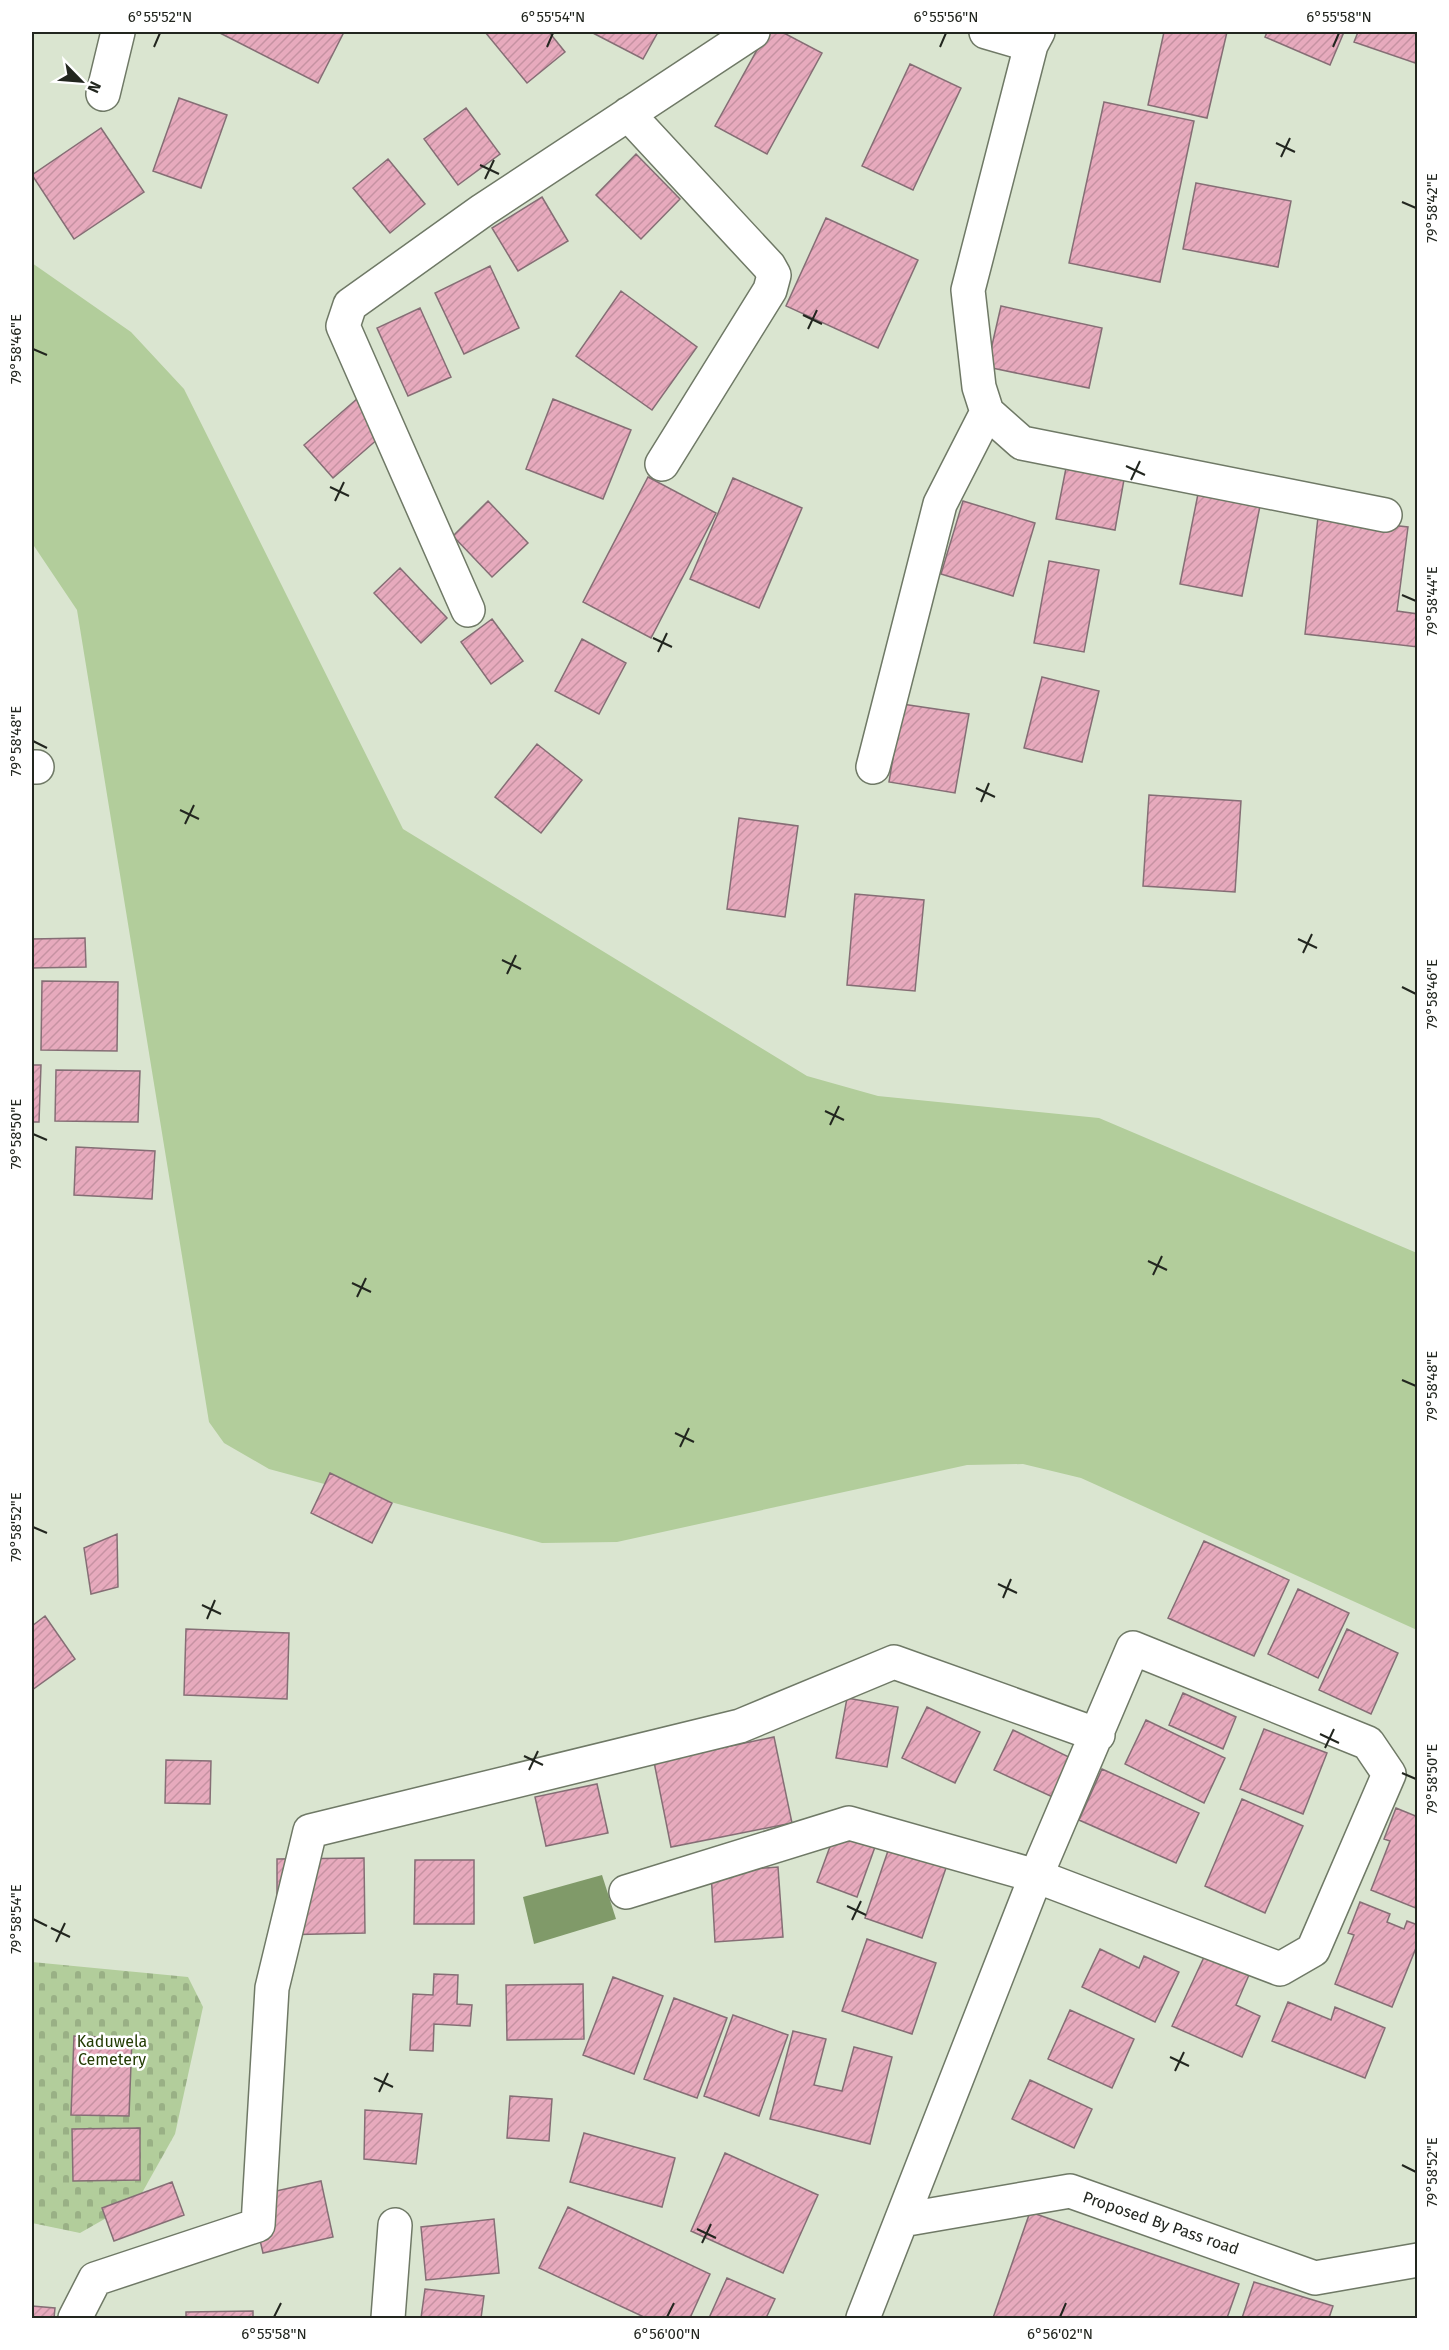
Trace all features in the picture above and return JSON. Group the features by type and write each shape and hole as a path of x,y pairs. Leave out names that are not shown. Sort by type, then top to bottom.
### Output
{"street":[{"path":"103,94 118,32"},
{"path":"468,610 343,326 350,305 483,210 753,32"},
{"path":"986,32 1035,38 968,290 979,387 987,412 1022,443 1385,514"},
{"path":"628,114 770,266 774,275 770,290 662,464"},
{"path":"873,767 940,504 987,412"},
{"path":"626,1892 849,1823 1036,1876 1280,1970 1313,1950 1389,1774 1368,1743 1133,1647 1098,1735 1036,1876 863,2319"},
{"path":"75,2319 95,2280 258,2225 272,1988 310,1831 740,1726 894,1662 1098,1735"},
{"name":"Proposed By Pass road","path":"902,2220 1070,2191 1315,2278 1418,2260"},
{"path":"388,2319 394,2225"}],"green space":[{"path":"32,263 131,332 184,389 403,829 807,1076 878,1096 1099,1118 1417,1253 1417,1630 1081,1478 1023,1464 967,1465 617,1542 542,1543 269,1469 224,1443 209,1422 77,610 32,543"},
{"name":"Kaduwela Cemetery","path":"32,1962 188,1977 203,2007 175,2134 138,2200 80,2233 32,2223"}],"shaded area":[{"path":"602,1875 616,1919 534,1944 523,1897"}],"building":[{"path":"218,32 344,32 318,83"},
{"path":"485,32 549,32 565,52 527,83"},
{"path":"591,32 658,32 643,59"},
{"path":"767,32 782,32 822,53 767,154 715,126"},
{"path":"1164,32 1227,32 1207,118 1148,105"},
{"path":"1267,32 1344,32 1330,65 1265,37"},
{"path":"1358,32 1418,32 1418,64 1354,42"},
{"path":"910,64 961,88 913,190 862,166"},
{"path":"179,98 227,115 201,188 153,171"},
{"path":"1104,102 1194,121 1160,282 1069,263"},
{"path":"466,108 500,154 458,185 424,139"},
{"path":"101,128 144,192 74,239 32,175"},
{"path":"636,154 680,199 641,239 596,195"},
{"path":"388,159 425,204 390,233 353,188"},
{"path":"1196,183 1291,201 1278,267 1183,249"},
{"path":"542,197 568,241 518,271 492,228"},
{"path":"826,218 918,260 878,348 786,306"},
{"path":"490,266 519,328 464,354 435,293"},
{"path":"621,291 697,347 652,410 576,356"},
{"path":"1001,306 1102,328 1089,388 987,367"},
{"path":"420,308 451,377 408,396 377,328"},
{"path":"358,398 387,431 333,478 304,445"},
{"path":"553,399 631,430 603,499 526,469"},
{"path":"1067,463 1125,474 1115,530 1056,519"},
{"path":"648,477 716,513 651,638 583,602"},
{"path":"733,478 802,508 759,608 690,579"},
{"path":"1198,494 1260,506 1242,596 1180,584"},
{"path":"488,501 528,543 492,577 453,536"},
{"path":"963,501 1035,523 1013,596 941,574"},
{"path":"1318,517 1408,527 1397,611 1418,614 1418,647 1305,634"},
{"path":"1049,561 1099,570 1084,652 1034,643"},
{"path":"400,568 447,618 421,643 374,593"},
{"path":"492,619 523,661 491,684 461,642"},
{"path":"582,639 626,663 599,714 555,691"},
{"path":"1042,677 1099,691 1082,762 1024,748"},
{"path":"902,704 969,714 955,793 889,782"},
{"path":"537,744 582,780 541,833 495,797"},
{"path":"1149,795 1241,801 1235,892 1143,886"},
{"path":"739,818 798,826 785,917 727,909"},
{"path":"855,894 924,900 915,991 847,985"},
{"path":"85,938 86,967 32,968 32,939"},
{"path":"42,981 118,982 117,1051 41,1050"},
{"path":"32,1065 41,1065 39,1122 32,1122"},
{"path":"56,1070 140,1071 138,1122 55,1121"},
{"path":"76,1147 155,1151 152,1199 74,1195"},
{"path":"330,1473 392,1503 372,1543 311,1513"},
{"path":"117,1534 118,1587 91,1594 84,1548"},
{"path":"1204,1541 1289,1580 1254,1656 1168,1618"},
{"path":"1298,1589 1349,1613 1318,1678 1268,1654"},
{"path":"45,1616 75,1659 32,1690 32,1626"},
{"path":"186,1629 289,1633 287,1699 184,1695"},
{"path":"1347,1629 1398,1653 1371,1714 1319,1690"},
{"path":"1183,1693 1236,1717 1223,1749 1169,1725"},
{"path":"847,1698 898,1707 887,1767 836,1758"},
{"path":"927,1707 980,1732 955,1783 902,1758"},
{"path":"1146,1720 1225,1758 1204,1803 1125,1764"},
{"path":"1264,1729 1327,1753 1303,1814 1240,1789"},
{"path":"1013,1730 1075,1760 1057,1799 994,1770"},
{"path":"774,1737 792,1823 671,1847 654,1762"},
{"path":"166,1760 211,1761 210,1804 165,1803"},
{"path":"1102,1769 1199,1813 1176,1863 1079,1820"},
{"path":"597,1784 608,1833 546,1846 535,1797"},
{"path":"1242,1799 1303,1826 1265,1913 1205,1886"},
{"path":"1396,1808 1418,1817 1418,1909 1371,1890 1390,1841 1384,1839"},
{"path":"835,1833 875,1847 857,1897 817,1882"},
{"path":"890,1845 947,1865 922,1938 865,1918"},
{"path":"364,1858 365,1933 277,1935 277,1859"},
{"path":"415,1860 474,1860 474,1924 414,1924"},
{"path":"778,1867 783,1937 715,1942 711,1872"},
{"path":"1360,1902 1390,1914 1387,1922 1404,1929 1407,1921 1418,1925 1418,1943 1392,2007 1335,1984 1354,1935 1348,1933"},
{"path":"867,1939 936,1963 912,2034 842,2011"},
{"path":"1100,1949 1139,1968 1144,1956 1179,1972 1155,2022 1082,1987"},
{"path":"1205,1955 1249,1975 1236,2005 1260,2016 1242,2057 1172,2026"},
{"path":"434,1974 458,1975 457,2004 472,2005 470,2026 434,2024 433,2051 410,2050 413,1994 433,1995"},
{"path":"613,1977 663,1996 634,2074 583,2055"},
{"path":"583,1984 584,2039 507,2040 506,1985"},
{"path":"674,1998 727,2018 697,2098 644,2079"},
{"path":"1288,2002 1331,2020 1335,2007 1385,2028 1365,2078 1272,2041"},
{"path":"1070,2010 1134,2039 1112,2088 1048,2059"},
{"path":"733,2015 788,2035 759,2116 704,2096"},
{"path":"793,2031 826,2039 814,2085 842,2091 854,2047 892,2057 870,2144 770,2119"},
{"path":"74,2036 132,2038 129,2116 71,2115"},
{"path":"1030,2080 1092,2109 1074,2148 1012,2119"},
{"path":"510,2096 552,2099 549,2141 507,2138"},
{"path":"365,2110 422,2114 416,2164 364,2159"},
{"path":"140,2128 140,2180 73,2181 72,2129"},
{"path":"584,2133 675,2158 662,2207 570,2182"},
{"path":"725,2153 818,2195 783,2273 691,2231"},
{"path":"321,2181 333,2237 263,2253 250,2197"},
{"path":"172,2182 184,2215 114,2241 102,2208"},
{"path":"568,2207 710,2274 690,2318 646,2318 539,2268"},
{"path":"1030,2212 1239,2284 1227,2318 993,2318"},
{"path":"494,2219 499,2273 426,2280 421,2227"},
{"path":"727,2278 775,2299 766,2318 709,2318"},
{"path":"1254,2282 1333,2306 1329,2318 1242,2318"},
{"path":"425,2289 484,2296 481,2318 421,2318"},
{"path":"32,2306 55,2308 54,2318 32,2318"},
{"path":"253,2311 253,2318 186,2318 186,2312"}]}
